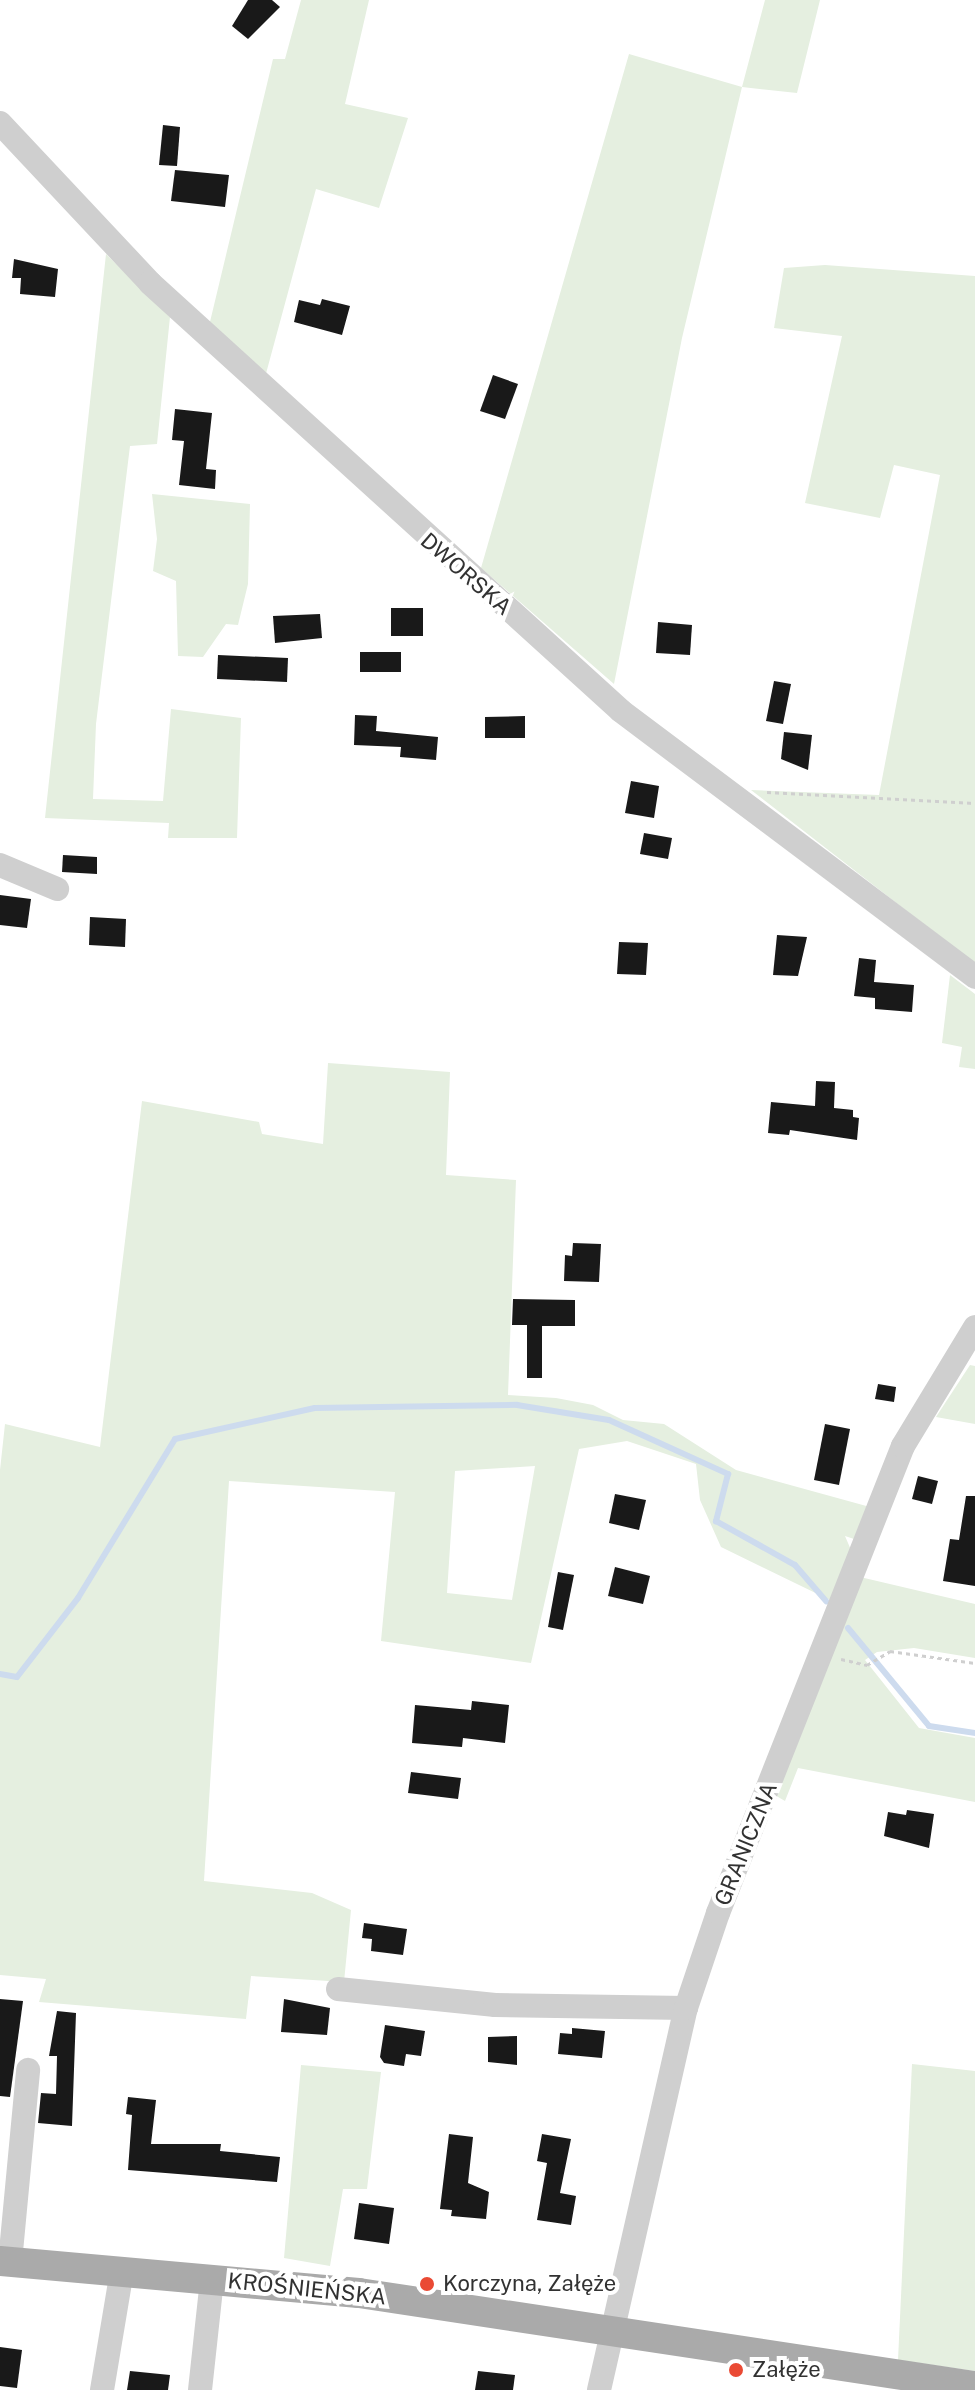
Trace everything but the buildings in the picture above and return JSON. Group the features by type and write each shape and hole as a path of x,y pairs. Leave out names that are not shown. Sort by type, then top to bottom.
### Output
{"main road":[{"name":"KROŚNIEŃSKA","path":"5,2261 212,2279 612,2328 975,2386"}],"street":[{"name":"DWORSKA","path":"0,123 150,283 410,524 621,711 975,977"},
{"path":"0,865 57,889"},
{"name":"GRANICZNA","path":"599,2390 686,2008 718,1913 903,1446 975,1327"},
{"path":"338,1989 495,2005 686,2008"},
{"path":"5,2261 28,2070"},
{"path":"102,2390 122,2270"},
{"path":"200,2390 212,2279"}],"path":[{"path":"742,799 756,792 975,803"},
{"path":"867,1665 890,1651 975,1663"}],"green space":[{"path":"301,0 369,0 345,104 408,118 379,208 316,189 264,381 209,326 273,59 285,59"},
{"path":"765,0 820,0 797,93 742,87"},
{"path":"629,54 742,87 682,338 614,684 481,568"},
{"path":"106,254 170,317 157,444 130,446 96,724 93,799 163,801 171,709 241,718 237,838 168,838 169,823 45,818"},
{"path":"825,265 975,276 975,964 751,790 879,795 940,475 894,465 880,518 805,503 842,336 774,328 784,268"},
{"path":"152,494 250,504 248,584 238,625 226,624 203,657 178,656 176,581 153,571 157,539"},
{"path":"950,975 975,994 975,1069 959,1067 962,1047 942,1043"},
{"path":"328,1063 450,1072 446,1175 516,1180 508,1395 556,1398 593,1405 623,1420 664,1424 736,1470 870,1507 854,1539 845,1536 851,1550 832,1601 721,1547 700,1500 696,1464 627,1441 579,1449 531,1663 381,1641 395,1492 229,1481 204,1881 312,1893 351,1910 344,1982 251,1976 246,2019 39,2002 46,1979 0,1975 0,1470 5,1424 100,1447 142,1101 259,1122 262,1134 323,1144","holes":["535,1466 512,1600 447,1593 455,1471"]},
{"path":"970,1365 975,1366 975,1424 936,1417"},
{"path":"860,1577 975,1604 975,1658 914,1648 877,1652 865,1660 919,1728 975,1738 975,1802 798,1768 785,1801 773,1794"},
{"path":"912,2064 975,2071 975,2371 898,2360"},
{"path":"301,2065 381,2072 367,2189 343,2189 330,2266 284,2258"}],"waterway":[{"path":"0,1674 17,1677 78,1598 175,1439 315,1408 517,1405 609,1420 728,1474 716,1521 795,1565 826,1601"},
{"path":"848,1628 929,1726 975,1733"}],"place":[{"name":"Korczyna, Załęże","path":"427,2284"},
{"name":"Załęże","path":"736,2370"}]}
